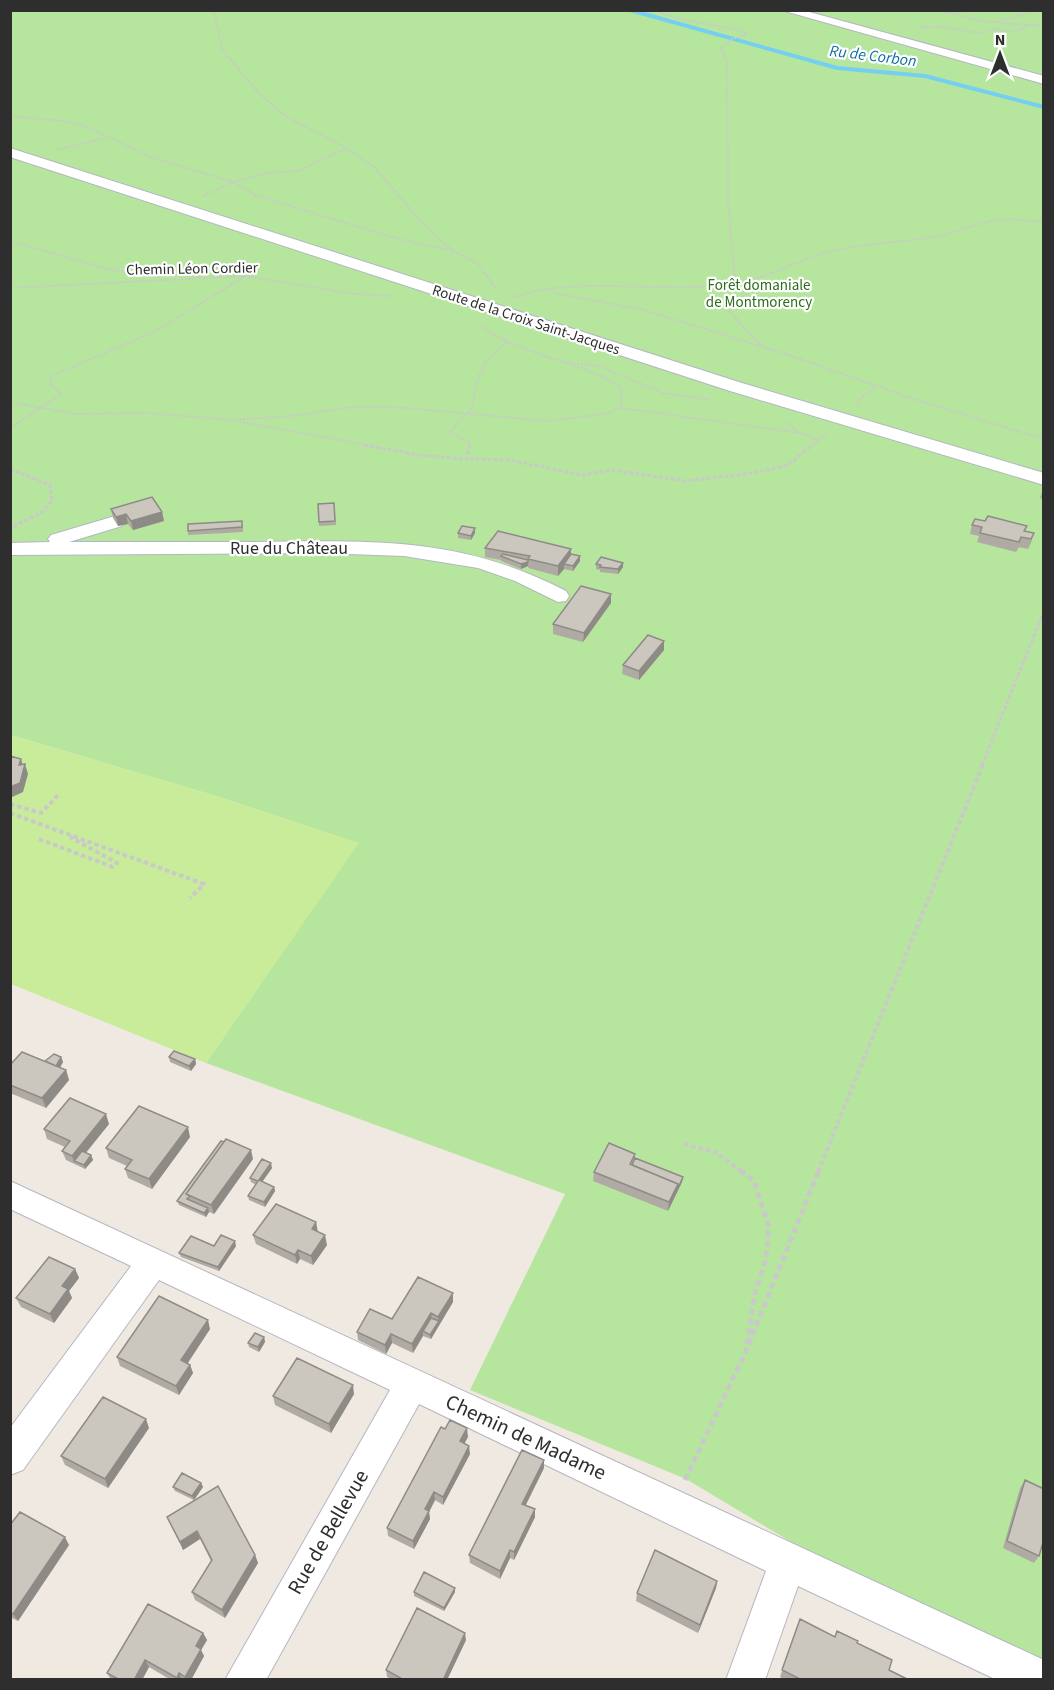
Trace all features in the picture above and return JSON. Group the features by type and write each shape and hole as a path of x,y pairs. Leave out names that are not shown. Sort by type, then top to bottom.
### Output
{"street":[{"path":"787,10 1044,80"},
{"name":"Route de la Croix Saint-Jacques","path":"10,152 842,420 1044,479"},
{"path":"10,548 76,535 115,522"},
{"name":"Rue du Château","path":"10,548 410,550 469,558 531,578 558,596"},
{"name":"Chemin de Madame","path":"10,1194 674,1505 788,1563 1042,1680"},
{"path":"10,1458 154,1261"},
{"name":"Rue de Bellevue","path":"244,1680 412,1384"},
{"path":"745,1680 788,1563"}],"path":[{"path":"214,10 222,49 258,92 285,116 346,148 374,167 423,224 453,251 478,264 498,292"},
{"path":"653,10 679,19 744,31 746,35 732,39 721,48 727,62 728,200 735,283"},
{"path":"938,10 981,21 1044,26"},
{"path":"981,21 1010,20 1022,16 1027,10"},
{"path":"915,27 943,27 979,33 996,29 1010,32 1021,30 1029,24"},
{"path":"10,116 64,121 87,126 151,157 233,182 255,195 392,237 453,251"},
{"path":"34,159 64,147 107,137"},
{"path":"180,208 233,182 268,173 298,171 346,148"},
{"path":"1044,222 999,220 933,237 851,246 756,279 735,283 678,289 606,286 548,292 644,310 761,346 913,399 1044,439"},
{"path":"10,241 108,269 167,279"},
{"path":"10,427 30,416 35,408 62,394 50,385 51,376 154,332 245,276"},
{"name":"Chemin Léon Cordier","path":"10,288 245,276 274,278 361,297 394,296"},
{"path":"756,279 753,289 735,302 729,311 737,323 755,335 761,346"},
{"path":"481,305 473,311 476,321 489,332 554,361 607,378 621,388 621,408"},
{"path":"466,459 471,448 469,442 450,432 453,426 469,414 477,397 476,383 486,364 493,352 508,340"},
{"path":"554,361 599,366 663,393 720,401"},
{"path":"10,402 77,414 148,413 231,420 418,455 509,460 582,475 612,470 685,481 753,473 788,465 842,420"},
{"path":"231,420 352,407 396,407 547,421 605,414 621,408 800,433 818,440"},
{"path":"780,418 800,433"},
{"path":"10,470 50,485 52,501 41,513 10,528"},
{"path":"674,1505 746,1351 1044,611"},
{"path":"10,804 41,813 60,793"},
{"path":"10,813 204,884 190,898"},
{"path":"39,839 113,867 117,863 59,831"},
{"path":"684,1144 717,1153 754,1181 769,1227 766,1258 755,1293 746,1351"}],"green space":[{"name":"Forêt domaniale de Montmorency","path":"10,11 1043,11 1043,1659 796,1545 686,1479 470,1390 565,1194 206,1063 358,843 216,796 11,735"},
{"path":"11,735 216,796 359,843 206,1063 11,984"}],"building":[{"path":"152,497 162,512 131,521 126,514 116,517 111,509"},
{"path":"334,503 335,521 319,522 318,504"},
{"path":"988,516 1027,526 1024,531 1034,533 1031,539 1021,537 1019,542 980,533 982,527 972,525 975,519 985,521"},
{"path":"242,521 242,527 188,531 188,524"},
{"path":"462,526 475,528 471,536 458,533"},
{"path":"498,531 571,549 558,566 528,559 530,556 485,548"},
{"path":"503,554 528,560 528,562 521,564 501,556"},
{"path":"571,554 580,556 573,566 564,564"},
{"path":"601,557 623,563 618,569 600,567 601,565 596,564"},
{"path":"581,586 611,594 584,633 553,624"},
{"path":"648,635 664,641 639,671 623,665"},
{"path":"10,756 21,759 19,765 25,764 20,783 10,787"},
{"path":"174,1051 195,1059 189,1066 169,1057"},
{"path":"22,1052 66,1070 42,1098 10,1085 10,1065"},
{"path":"54,1054 61,1057 56,1066 45,1061"},
{"path":"70,1098 106,1114 72,1156 62,1151 70,1141 44,1129"},
{"path":"139,1106 188,1127 149,1179 125,1169 132,1160 106,1148"},
{"path":"226,1139 251,1150 211,1205 186,1194"},
{"path":"221,1141 224,1142 186,1194 190,1196 187,1199 208,1208 204,1213 177,1201"},
{"path":"609,1143 635,1154 630,1164 678,1184 669,1202 594,1172"},
{"path":"82,1151 91,1155 84,1165 74,1161"},
{"path":"635,1158 683,1177 678,1188 678,1184 632,1165"},
{"path":"262,1159 271,1163 259,1180 274,1187 264,1202 248,1196 258,1181 250,1178"},
{"path":"276,1204 316,1222 312,1229 325,1235 311,1256 298,1250 295,1255 253,1235"},
{"path":"221,1235 235,1241 218,1267 179,1253 191,1236 214,1246"},
{"path":"49,1257 75,1269 62,1286 68,1289 50,1314 16,1298"},
{"path":"418,1277 453,1293 438,1317 431,1313 412,1344 391,1334 385,1345 357,1332 370,1309 392,1319"},
{"path":"159,1296 208,1320 181,1360 190,1365 176,1386 117,1357"},
{"path":"431,1318 439,1321 430,1335 423,1331"},
{"path":"255,1333 264,1337 258,1347 248,1343"},
{"path":"297,1358 353,1385 329,1424 273,1396"},
{"path":"103,1397 146,1419 105,1479 61,1456"},
{"path":"450,1420 467,1428 460,1441 469,1446 443,1497 434,1492 425,1509 429,1511 413,1541 387,1528 441,1427 445,1429"},
{"path":"522,1450 544,1460 522,1504 535,1509 514,1552 510,1550 500,1571 469,1555"},
{"path":"182,1473 201,1483 192,1496 173,1487"},
{"path":"1025,1480 1044,1489 1044,1539 1039,1556 1007,1541"},
{"path":"218,1486 255,1555 222,1610 192,1592 212,1560 197,1531 180,1542 167,1517"},
{"path":"20,1512 65,1537 13,1614 10,1612 10,1525"},
{"path":"655,1550 717,1581 700,1625 637,1593"},
{"path":"424,1572 455,1588 444,1608 414,1592"},
{"path":"148,1604 203,1633 196,1646 201,1649 185,1677 179,1673 177,1678 145,1660 134,1680 120,1680 107,1673"},
{"path":"417,1608 465,1633 443,1680 404,1680 386,1670"},
{"path":"800,1619 835,1637 837,1631 892,1660 889,1670 909,1680 802,1680 782,1670"}],"waterway":[{"name":"Ru de Corbon","path":"630,10 837,68 925,76 1044,107"}]}
